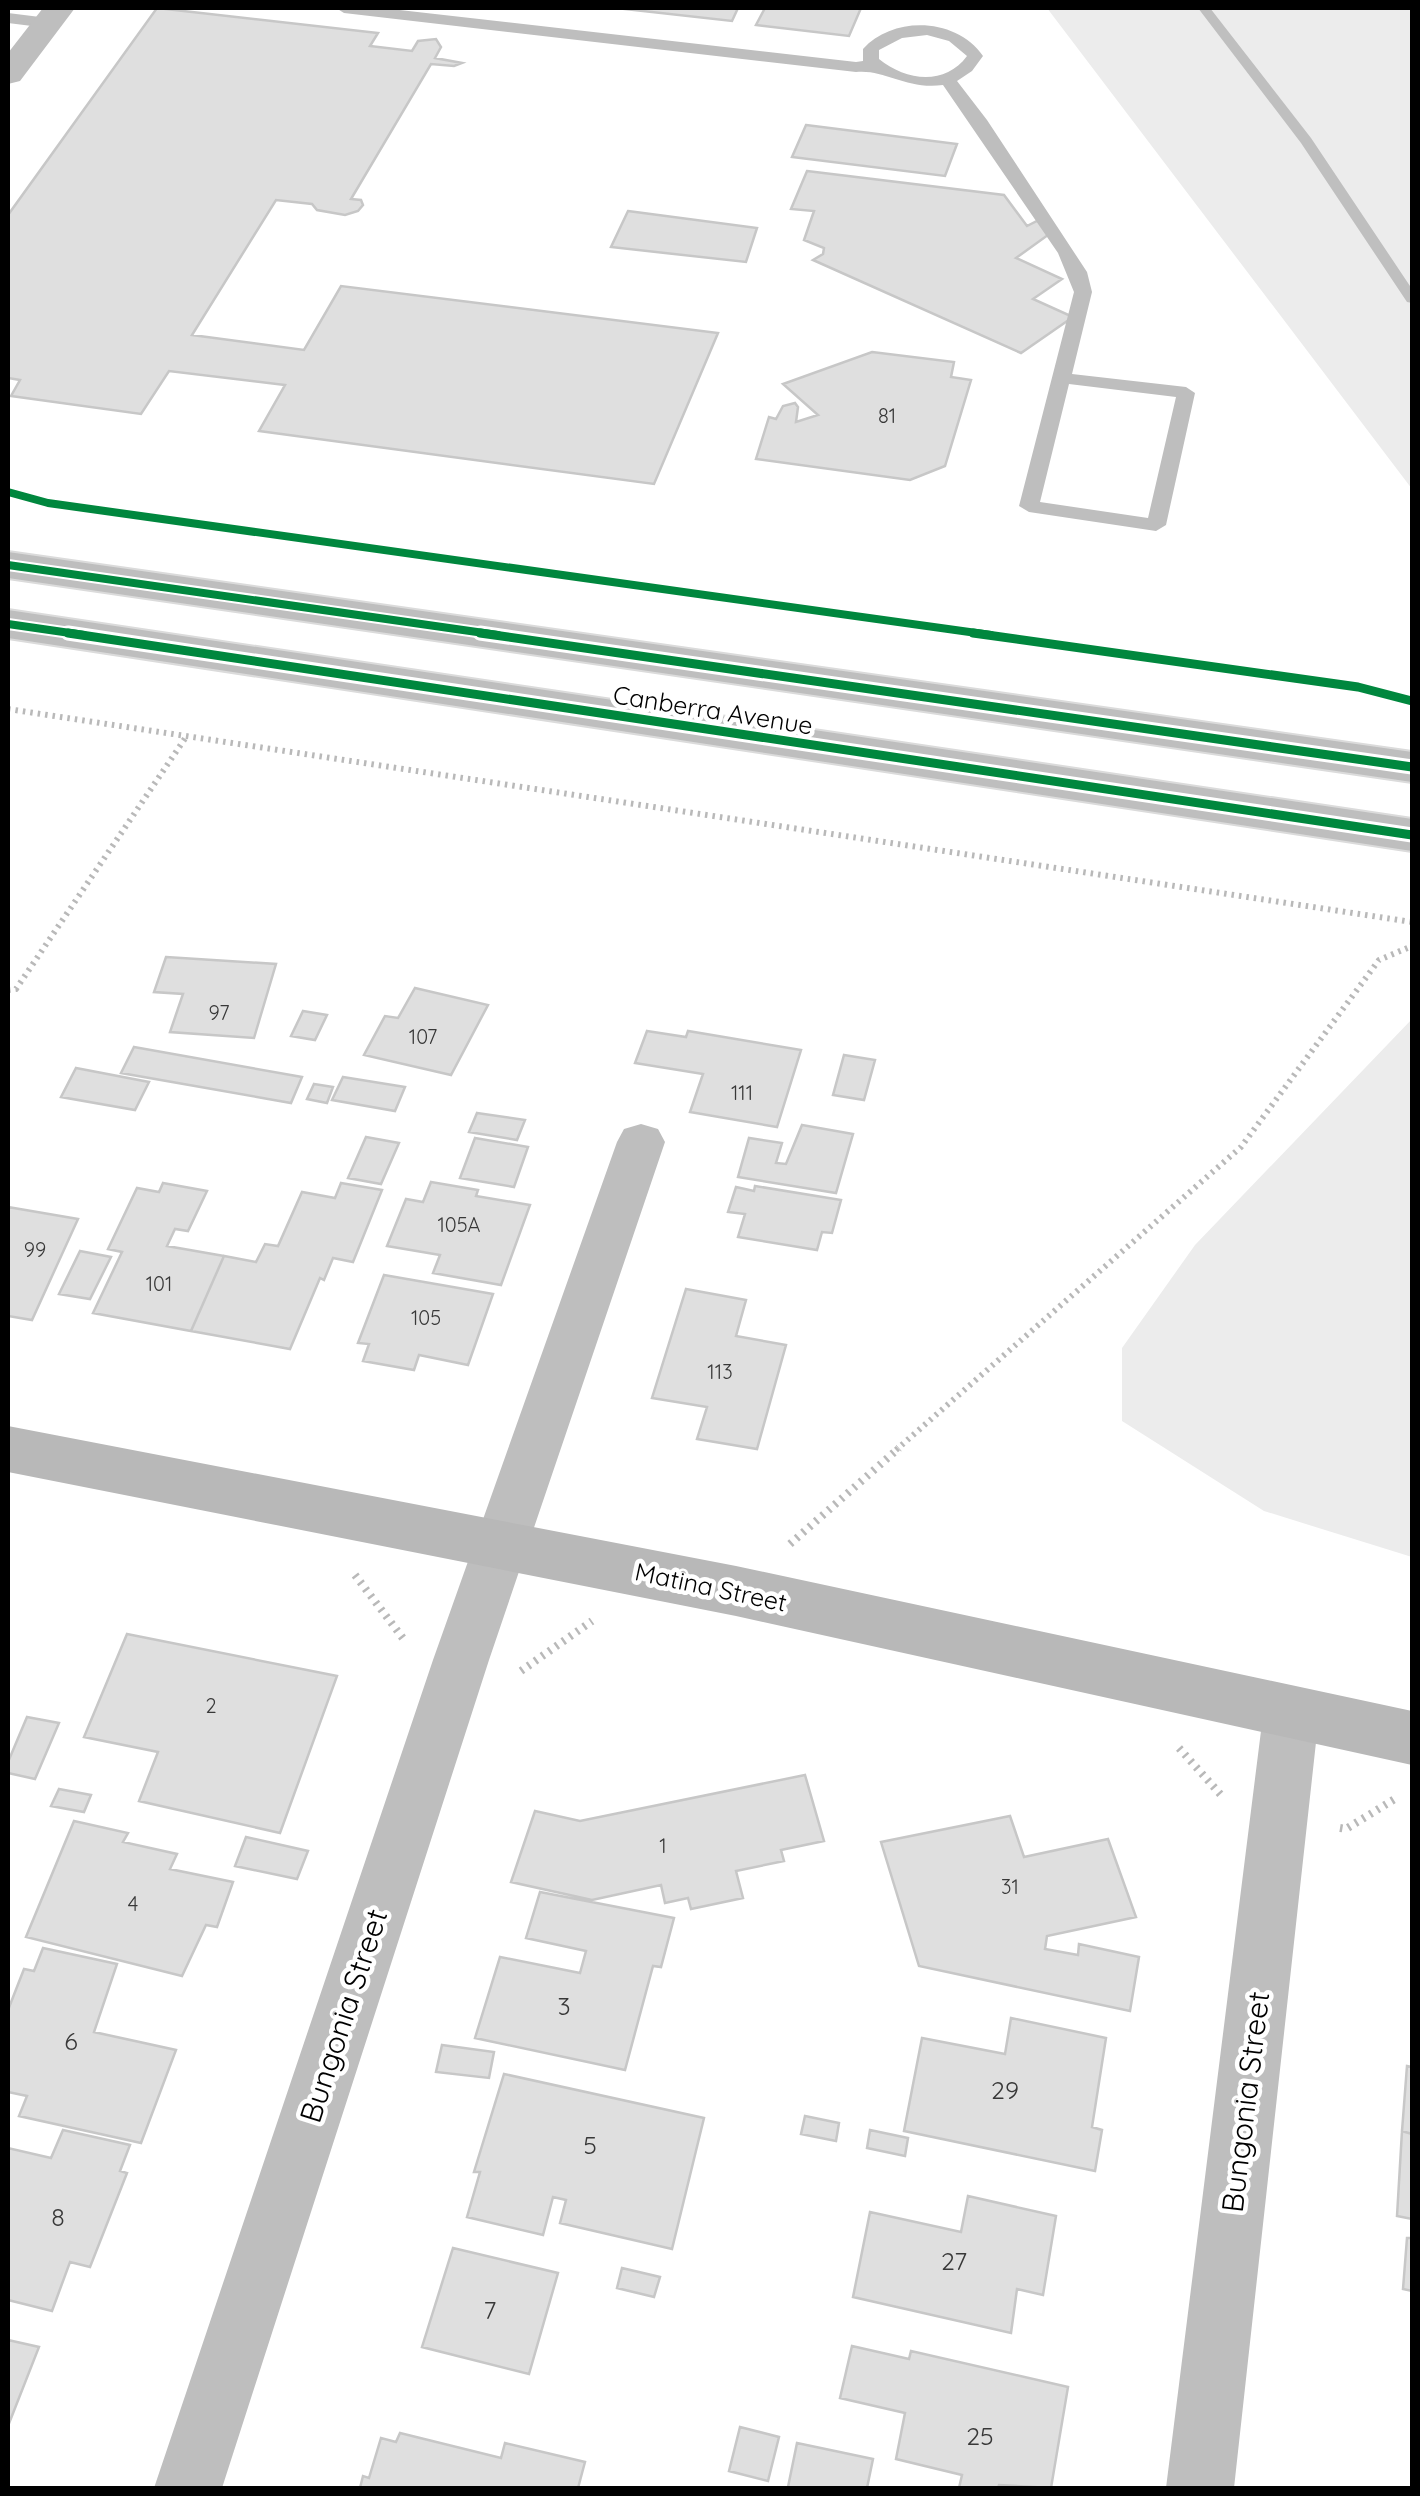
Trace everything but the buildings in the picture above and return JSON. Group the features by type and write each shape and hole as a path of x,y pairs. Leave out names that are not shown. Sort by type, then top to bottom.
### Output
{"highway":[{"name":"Canberra Avenue","path":"8,564 1412,767"},
{"name":"Canberra Avenue","path":"8,624 1412,835"}],"street":[{"path":"12,62 54,15"},
{"name":"Bungonia Street","path":"188,2488 461,1660 642,1142"},
{"name":"Matina Street","path":"8,1449 736,1591 1291,1715 1412,1738"},
{"name":"Bungonia Street","path":"1200,2488 1291,1715"}],"lane":[{"path":"344,8 874,65 904,80 946,78 969,68 975,56 968,44 926,22 882,38 871,49 874,65"},
{"path":"8,18 54,15"},
{"path":"946,78 979,120 1078,272 1083,292 1029,506 1156,524 1186,393 1062,378"}],"path":[{"path":"8,709 1412,922"},
{"path":"8,990 16,989 186,737"},
{"path":"736,1591 1240,1147 1380,960 1412,946"},
{"path":"351,1570 414,1651 520,1672 596,1618"},
{"path":"1174,1742 1235,1810 1279,1820 1346,1829 1412,1787"}],"shaded area":[{"path":"1047,8 1412,8 1412,489"},
{"path":"1412,1019 1412,1557 1264,1511 1122,1421 1122,1348 1195,1245"}],"waterway":[{"path":"1204,8 1306,141 1412,299"}],"cycle path":[{"path":"8,492 48,503 1358,687 1412,701"},
{"path":"8,565 1412,767"},
{"path":"8,624 1412,835"}]}
